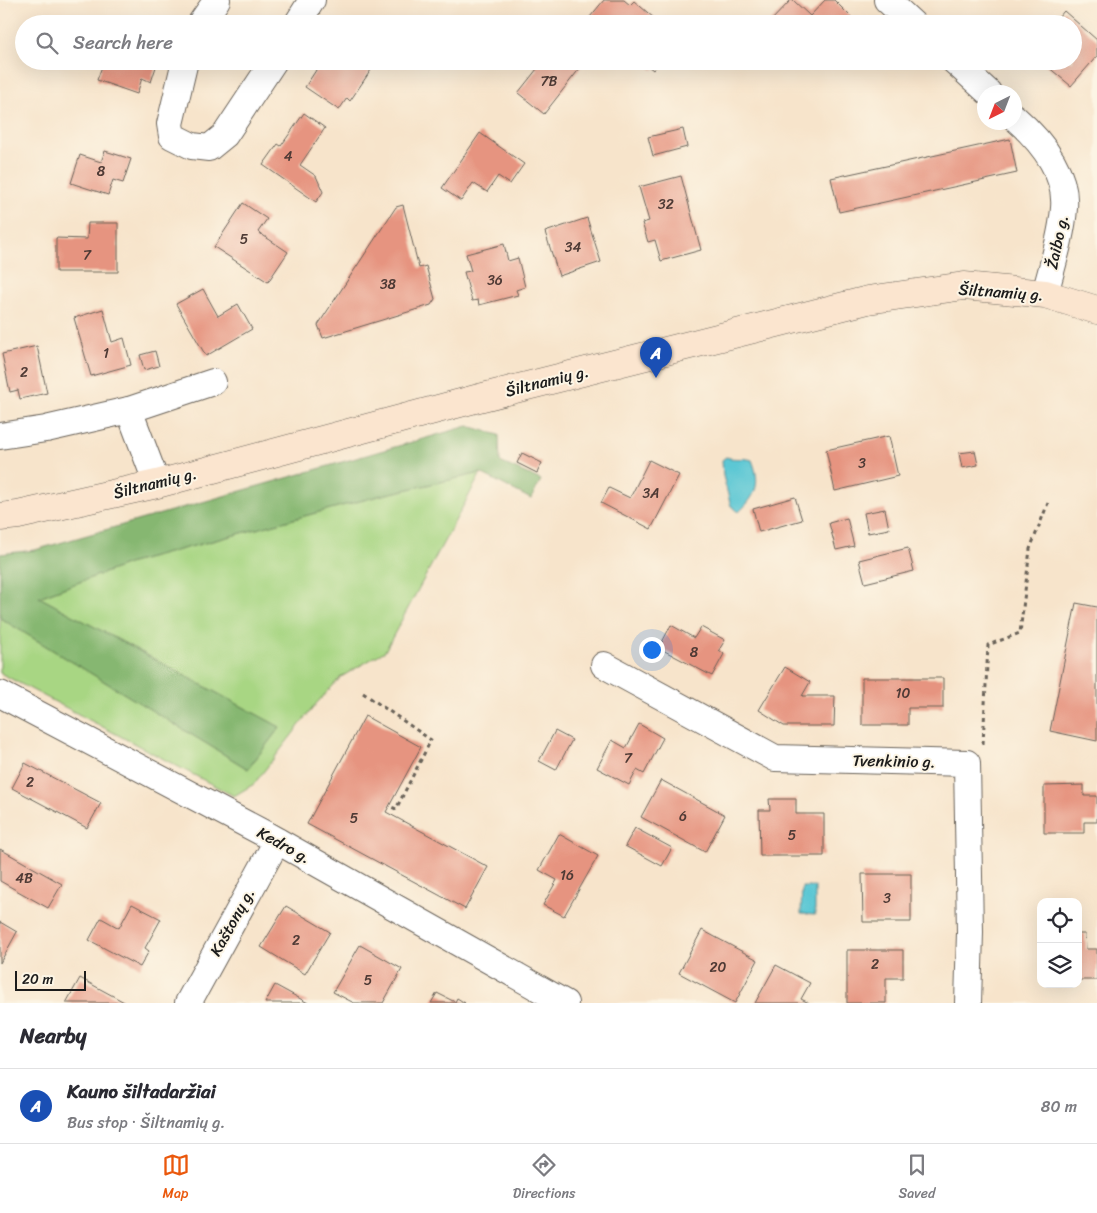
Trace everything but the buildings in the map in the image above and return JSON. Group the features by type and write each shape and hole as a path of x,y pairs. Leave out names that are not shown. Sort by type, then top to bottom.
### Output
{"main road":[{"name":"Šiltnamių g.","path":"0,517 18,515 157,484 470,401 868,300 964,286 1045,294 1097,310"}],"street":[{"path":"206,15 217,0"},
{"path":"302,15 310,0"},
{"path":"887,0 903,15"},
{"path":"183,70 170,124 172,136 192,146 209,148 224,135 268,70"},
{"path":"964,70 980,85"},
{"name":"Žaibo g.","path":"1022,124 1050,157 1062,182 1064,206 1045,294"},
{"path":"0,436 46,429 129,410 213,382"},
{"path":"129,410 157,484"},
{"name":"Tvenkinio g.","path":"604,665 775,758 967,763"},
{"name":"Kedro g.","path":"1,697 277,841 565,1003"},
{"path":"967,763 970,932 968,1003"},
{"name":"Kaštonų g.","path":"188,1003 277,841"}],"path":[{"path":"967,763 982,762 988,645 1020,633 1030,550 1048,503"},
{"path":"362,694 431,740 396,809 389,806"},
{"path":"407,773 413,776"}],"green space":[{"path":"468,426 499,435 500,462 541,480 531,499 481,473 382,495 131,563 39,597 280,727 248,769 0,618 0,554 35,550"},
{"path":"481,473 385,651 341,677 316,704 254,784 234,796 0,673 0,618 248,769 280,727 39,597 131,563 382,495"}],"water":[{"path":"726,457 752,460 755,468 756,488 750,500 739,512 731,506 723,476 722,460"},
{"path":"802,887 815,887 815,915 801,914"}],"place":[{"name":"Kauno šiltadaržiai","path":"656,378"}]}
